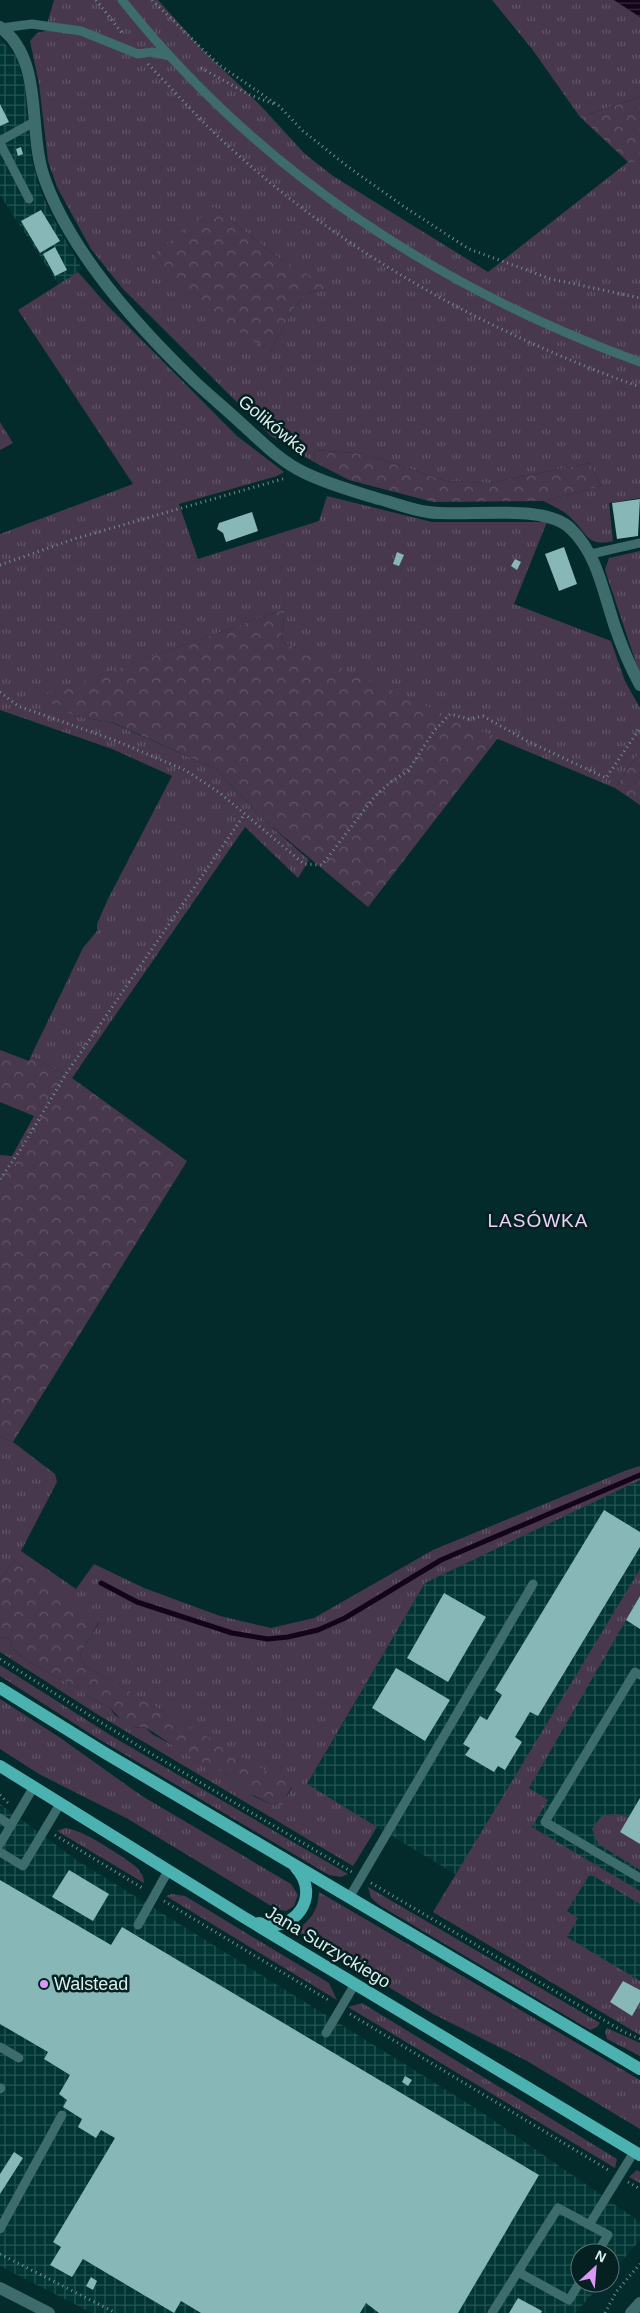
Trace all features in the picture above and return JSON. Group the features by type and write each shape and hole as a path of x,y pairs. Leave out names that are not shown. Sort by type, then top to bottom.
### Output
{"main road":[{"path":"0,1688 288,1862 640,2069"},
{"name":"Jana Surzyckiego","path":"0,1766 245,1918 637,2154"},
{"path":"245,1918 263,1925 276,1926 290,1922 300,1913 306,1900 306,1882 300,1873 288,1862"}],"street":[{"name":"Golikówka","path":"0,27 12,39 23,59 29,81 39,160 44,178 57,208 81,253 139,323 194,381 275,454 301,471 341,488 427,512 473,515 536,514 555,517 573,530 591,554 616,628 640,685"},
{"path":"0,2288 49,2313"},
{"path":"631,2313 640,2303"}],"lane":[{"path":"122,0 170,56 228,114 278,159 333,203 410,254 491,299 560,331 640,362"},
{"path":"0,27 32,24 81,31 138,54 152,52 170,56"},
{"path":"29,199 0,142 34,122"},
{"path":"591,554 640,543"},
{"path":"349,1898 533,1584"},
{"path":"640,1674 635,1672 545,1822 640,1878"},
{"path":"0,1844 33,1788"},
{"path":"0,1852 23,1866 60,1804"},
{"path":"0,1818 11,1826"},
{"path":"138,1925 168,1871"},
{"path":"326,2033 354,1984"},
{"path":"0,2047 19,2058"},
{"path":"0,2228 62,2115"},
{"path":"590,2225 637,2154"},
{"path":"492,2313 558,2208 608,2235 603,2243"},
{"path":"518,2272 569,2300 573,2293"}],"path":[{"path":"96,0 138,54"},
{"path":"152,0 218,64 279,106 303,131 347,166 403,206 469,249 551,279 640,298"},
{"path":"197,66 250,95 279,106"},
{"path":"0,565 74,540 283,480 301,471"},
{"path":"0,692 18,706 114,740 185,770 220,793 304,864 322,865 375,796 392,781 408,771 434,731 450,714 469,719 483,716 526,741 606,778 640,728"},
{"path":"0,1179 21,1149 66,1074 244,815"},
{"path":"0,1659 132,1742 350,1870"},
{"path":"0,1796 11,1806"},
{"path":"53,1834 142,1888"},
{"path":"371,1882 624,2032 640,2039"},
{"path":"161,1900 334,2004"},
{"path":"346,2011 612,2172"},
{"path":"626,2181 640,2189"},
{"path":"0,2254 116,2313"},
{"path":"605,2313 616,2292 640,2264"}],"shaded area":[{"path":"614,0 640,0 640,17"},
{"path":"0,38 17,58 24,82 32,162 42,194 55,222 82,269 59,285 0,195"},
{"path":"640,1480 640,1985 307,1785 425,1583"},
{"path":"0,1804 75,1859 480,2111 640,2222 640,2240 620,2263 620,2243 570,2243 570,2293 593,2293 575,2313 92,2313 0,2266"}],"green space":[{"path":"54,0 158,0 202,49 260,105 305,154 333,176 488,272 628,162 640,162 640,498 609,503 613,541 593,541 566,514 543,501 601,486 590,463 490,483 446,481 365,454 315,450 314,462 271,436 123,289 91,249 57,187 48,161 39,84 30,41 37,33 45,31","holes":["214,207 279,258 331,288 308,293 295,306 270,352"]},
{"path":"492,0 614,0 640,17 640,97 580,117 532,49"},
{"path":"640,97 640,162 628,162 580,117"},
{"path":"214,207 279,258 332,288 308,293 295,306 270,352 204,308 153,255"},
{"path":"78,272 107,305 237,436 284,472 277,476 179,504 198,559 319,521 327,496 432,522 547,522 514,604 611,641 625,681 640,708 640,751 615,788 462,724 281,641 285,609 39,697 75,716 113,723 216,769 264,820 309,860 298,878 245,827 72,1078 31,1056 83,948 97,931 97,924 108,899 172,776 112,749 0,710 0,534 133,484 18,310"},
{"path":"0,422 13,443 0,450"},
{"path":"315,450 365,454 446,481 490,483 590,463 601,486 543,501 433,502 349,480 314,462"},
{"path":"640,551 640,675 605,570 609,558"},
{"path":"285,609 281,641 498,738 368,907 264,820 216,769 114,723 75,716 38,697"},
{"path":"640,751 640,805 615,788"},
{"path":"0,1050 29,1061 31,1056 72,1078 187,1161 13,1442 0,1437 0,1155 12,1156 34,1116 0,1102"},
{"path":"0,1437 13,1442 55,1474 57,1482 21,1551 76,1589 94,1564 144,1588 220,1616 271,1628 314,1618 433,1550 627,1470 640,1466 640,1480 425,1583 307,1784 377,1827 353,1866 100,1716 0,1652 0,1638 7,1637 12,1642 11,1646 24,1659 84,1692 91,1699 109,1707 115,1715 135,1728 145,1727 152,1734 223,1772 255,1797 273,1805 288,1795 292,1787 84,1665 80,1654 99,1623 15,1561 0,1579"},
{"path":"15,1561 99,1622 80,1654 84,1665 292,1786 281,1806 273,1805 249,1793 223,1772 188,1755 145,1727 130,1728 109,1707 91,1699 84,1692 24,1659 11,1646 12,1642 7,1637 0,1638 0,1579"},
{"path":"640,1569 640,1596 529,1788 548,1800 532,1827 640,1891 640,1904 590,1874 567,1911 578,1918 567,1937 640,1981 640,2035 433,1912"},
{"path":"0,1665 115,1738 348,1874 341,1877 329,1875 97,1738 0,1676"},
{"path":"0,1699 59,1737 142,1796 291,1884 298,1895 294,1906 286,1911 276,1909 128,1819 39,1774 0,1749"},
{"path":"617,1814 629,1817 620,1832 640,1844 640,1870 598,1844 592,1829 602,1815"},
{"path":"65,1828 81,1833 111,1849 135,1866 140,1872 144,1883 57,1831"},
{"path":"368,1887 600,2023 597,2027 590,2030 379,1905 371,1898"},
{"path":"319,1892 640,2080 640,2129 527,2061 433,2014 296,1931 315,1910"},
{"path":"172,1894 185,1896 329,1983 337,2000 166,1896"},
{"path":"362,2003 617,2159 615,2168 348,2007"},
{"path":"607,2028 640,2043 640,2056 607,2039 605,2032"},
{"path":"637,2170 640,2172 640,2183 629,2177"}],"building":[{"path":"0,104 9,122 0,126"},
{"path":"21,147 23,154 18,156 16,149"},
{"path":"41,210 60,241 40,253 21,221"},
{"path":"55,247 67,270 55,276 43,254"},
{"path":"640,499 638,536 617,539 612,503"},
{"path":"252,512 258,531 226,542 223,533 217,529 219,523"},
{"path":"564,547 577,584 559,591 545,554"},
{"path":"397,552 404,555 399,566 393,564"},
{"path":"515,559 521,562 517,570 511,566"},
{"path":"604,1510 640,1532 640,1547 538,1716 530,1712 515,1737 522,1742 505,1770 498,1766 494,1772 465,1755 470,1748 463,1744 480,1716 487,1720 502,1695 495,1690"},
{"path":"444,1593 486,1617 448,1682 407,1658"},
{"path":"640,1596 640,1629 626,1620"},
{"path":"396,1668 450,1700 425,1741 372,1708"},
{"path":"640,1798 640,1844 620,1832"},
{"path":"69,1870 109,1894 93,1921 52,1897"},
{"path":"0,1880 111,1945 122,1927 539,2175 458,2313 379,2313 366,2303 360,2313 201,2313 181,2301 174,2313 83,2259 72,2277 50,2265 61,2247 53,2242 115,2138 101,2130 96,2138 78,2127 82,2119 63,2107 67,2100 59,2094 70,2075 44,2059 48,2052 0,2024"},
{"path":"623,1981 640,1990 640,2002 632,2016 610,2002"},
{"path":"405,2076 412,2080 408,2086 402,2082"},
{"path":"14,2152 23,2158 0,2194 0,2174"},
{"path":"91,2277 97,2281 93,2290 86,2286"},
{"path":"518,2298 542,2311 541,2313 509,2313"}],"waterway":[{"path":"101,1583 137,1602 232,1633 268,1639 288,1637 318,1630 345,1618 441,1560 640,1475"}],"place":[{"name":"Walstead","path":"44,1984"}],"district":[{"name":"LASÓWKA","path":"538,1220"}]}
